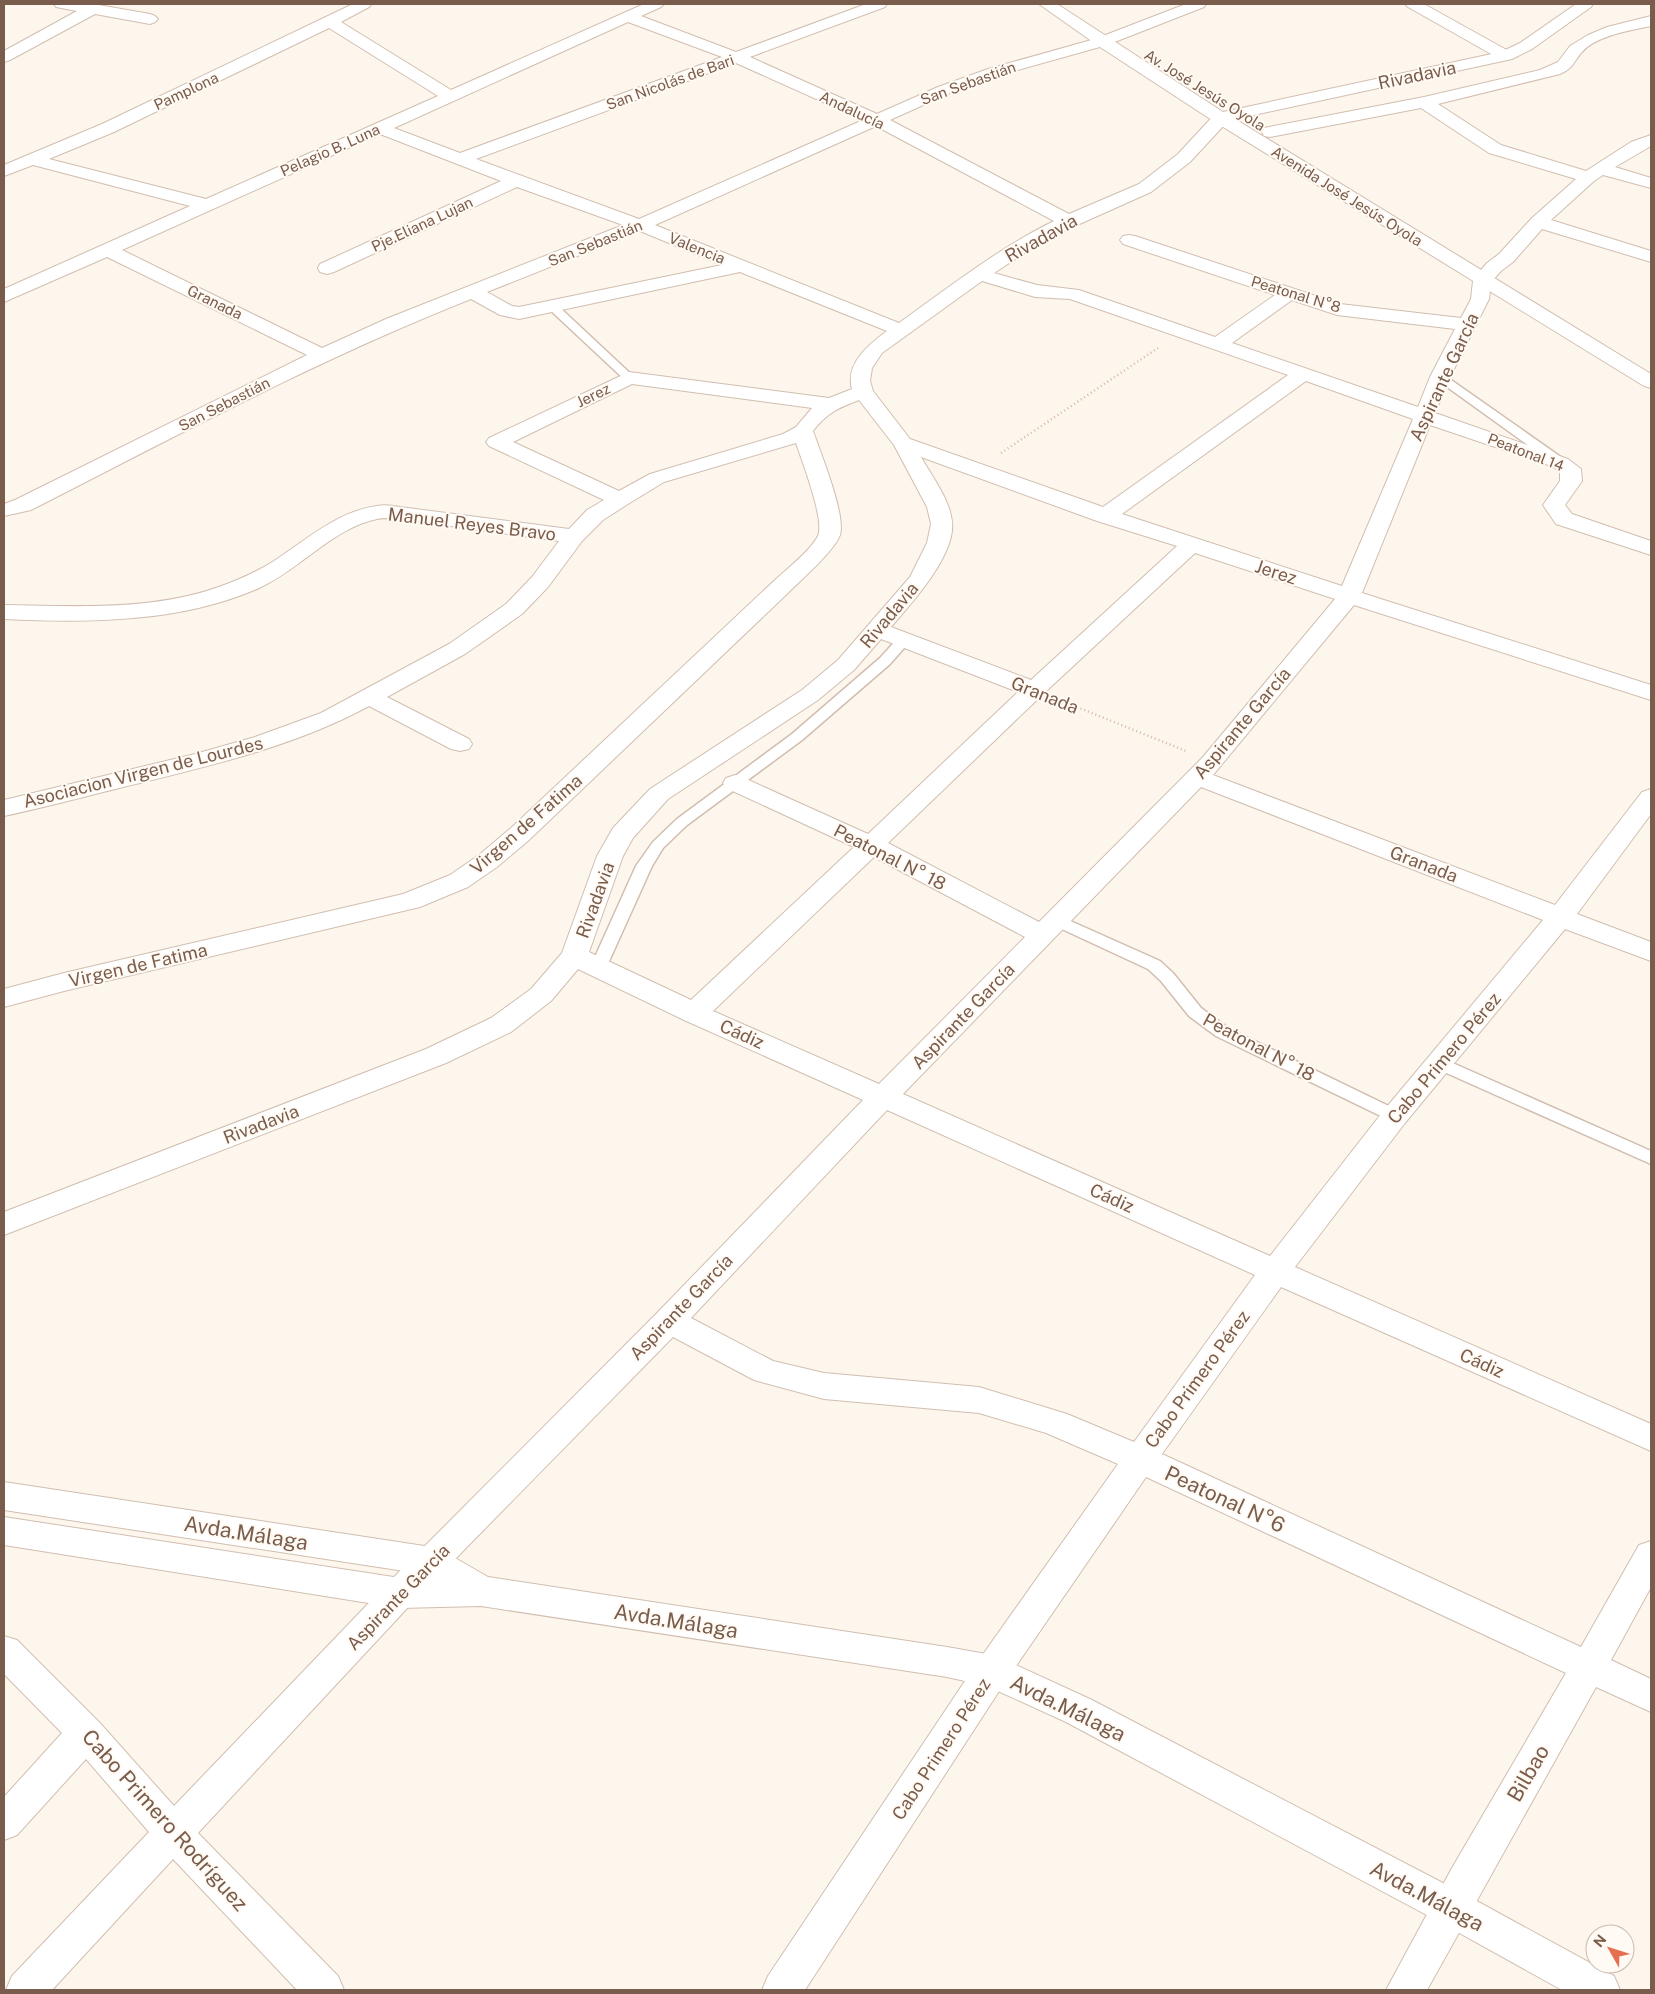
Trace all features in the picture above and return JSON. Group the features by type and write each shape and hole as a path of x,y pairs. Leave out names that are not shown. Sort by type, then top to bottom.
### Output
{"street":[{"path":"61,4 150,19"},
{"name":"Pamplona","path":"4,171 108,128 364,4"},
{"name":"Pelagio B. Luna","path":"4,296 656,4"},
{"name":"San Nicolás de Bari","path":"460,159 880,4"},
{"name":"Avenida José Jesús Oyola","path":"1046,4 1101,42 1230,115 1488,274 1651,382"},
{"name":"Av. José Jesús Oyola","path":"1072,4 1230,115 1270,132 1444,237"},
{"name":"San Sebastián","path":"4,510 23,505 322,355 472,292 640,225 875,119 944,90 994,72 1101,42 1199,4"},
{"path":"1413,4 1506,56"},
{"name":"Rivadavia","path":"4,1224 436,1056 502,1025 586,962 610,856 622,834 659,794 810,695 846,665 920,579 938,543 942,524 938,507 903,443 863,392 860,382 862,368 875,349 979,274 1040,236 1068,221 1146,188 1184,158 1230,115 1506,56 1526,46 1586,4"},
{"path":"4,57 92,9"},
{"name":"Andalucía","path":"629,17 736,57 875,119 1068,221"},
{"path":"1270,132 1424,102 1545,74 1569,61 1575,49 1588,41 1620,28 1651,21"},
{"path":"330,22 450,96"},
{"path":"1424,102 1495,149 1595,173 1651,183"},
{"name":"Valencia","path":"380,128 516,181 640,225 900,330"},
{"path":"1477,257 1488,274 1506,258 1538,222 1595,173 1636,146 1651,140"},
{"path":"34,160 208,205"},
{"name":"Pje.Eliana Lujan","path":"327,268 516,181"},
{"path":"1538,222 1651,257"},
{"name":"Peatonal N°8","path":"1129,240 1337,309 1468,325"},
{"name":"Granada","path":"108,250 322,355"},
{"path":"472,292 506,311 519,314 741,266"},
{"name":"Peatonal 14","path":"979,274 1035,291 1072,294 1561,463 1570,469 1572,481 1554,504 1564,518 1651,548"},
{"name":"Avenida José Jesús Oyola","path":"1488,274 1536,293 1651,363"},
{"name":"Aspirante García","path":"26,1990 400,1593 669,1321 884,1097 1204,769 1349,596 1440,377 1468,325 1480,299 1488,274"},
{"path":"1216,345 1289,294"},
{"path":"1105,516 1303,374"},
{"name":"Jerez","path":"620,499 496,442 629,378 831,404"},
{"name":"Asociacion Virgen de Lourdes","path":"4,808 202,760 264,742 330,718 370,698 457,649 514,608 540,582 574,536 594,516 620,499 657,478 790,438 804,431 817,413 831,404 863,392"},
{"name":"Virgen de Fatima","path":"4,998 64,982 411,901 459,881 488,861 520,834 784,585 810,559 829,536 831,519 804,431"},
{"name":"Jerez","path":"903,443 1191,545 1651,693"},
{"name":"Manuel Reyes Bravo","path":"4,612 64,614 138,610 172,606 218,595 261,578 357,518 378,512 400,513 574,536"},
{"path":"694,1013 1034,690 1191,545"},
{"name":"Granada","path":"878,630 1034,690"},
{"path":"370,698 460,744"},
{"name":"Granada","path":"1204,769 1651,952"},
{"name":"Peatonal N° 18","path":"735,783 1049,927"},
{"name":"Cabo Primero Pérez","path":"782,1990 992,1671 1140,1459 1275,1271 1395,1116 1561,916 1651,797"},
{"name":"Cádiz","path":"586,962 694,1013 1651,1438"},
{"name":"Peatonal N°6","path":"669,1321 766,1370 824,1386 979,1400 1055,1423 1140,1459 1651,1696"},
{"name":"Avda.Málaga","path":"4,1496 431,1561 481,1592"},
{"name":"Avda.Málaga","path":"4,1531 400,1593 481,1592 947,1662 992,1671 1079,1711 1450,1907 1600,1990"},
{"name":"Bilbao","path":"1406,1990 1450,1907 1589,1668 1651,1555"},
{"name":"Cabo Primero Rodríguez","path":"4,1651 86,1733 173,1833 324,1990"},
{"path":"4,1823 86,1733"}],"lane":[{"path":"553,307 629,378"},
{"path":"1440,377 1561,463"},
{"path":"586,962 658,845 682,822 797,737 886,661 904,640"},
{"name":"Peatonal N° 18","path":"1049,927 1154,965 1168,977 1195,1012 1222,1032 1395,1116"},
{"path":"1439,1063 1651,1158"}],"path":[{"path":"976,470 1181,333"},
{"name":"Granada","path":"1034,690 1204,769"}]}
